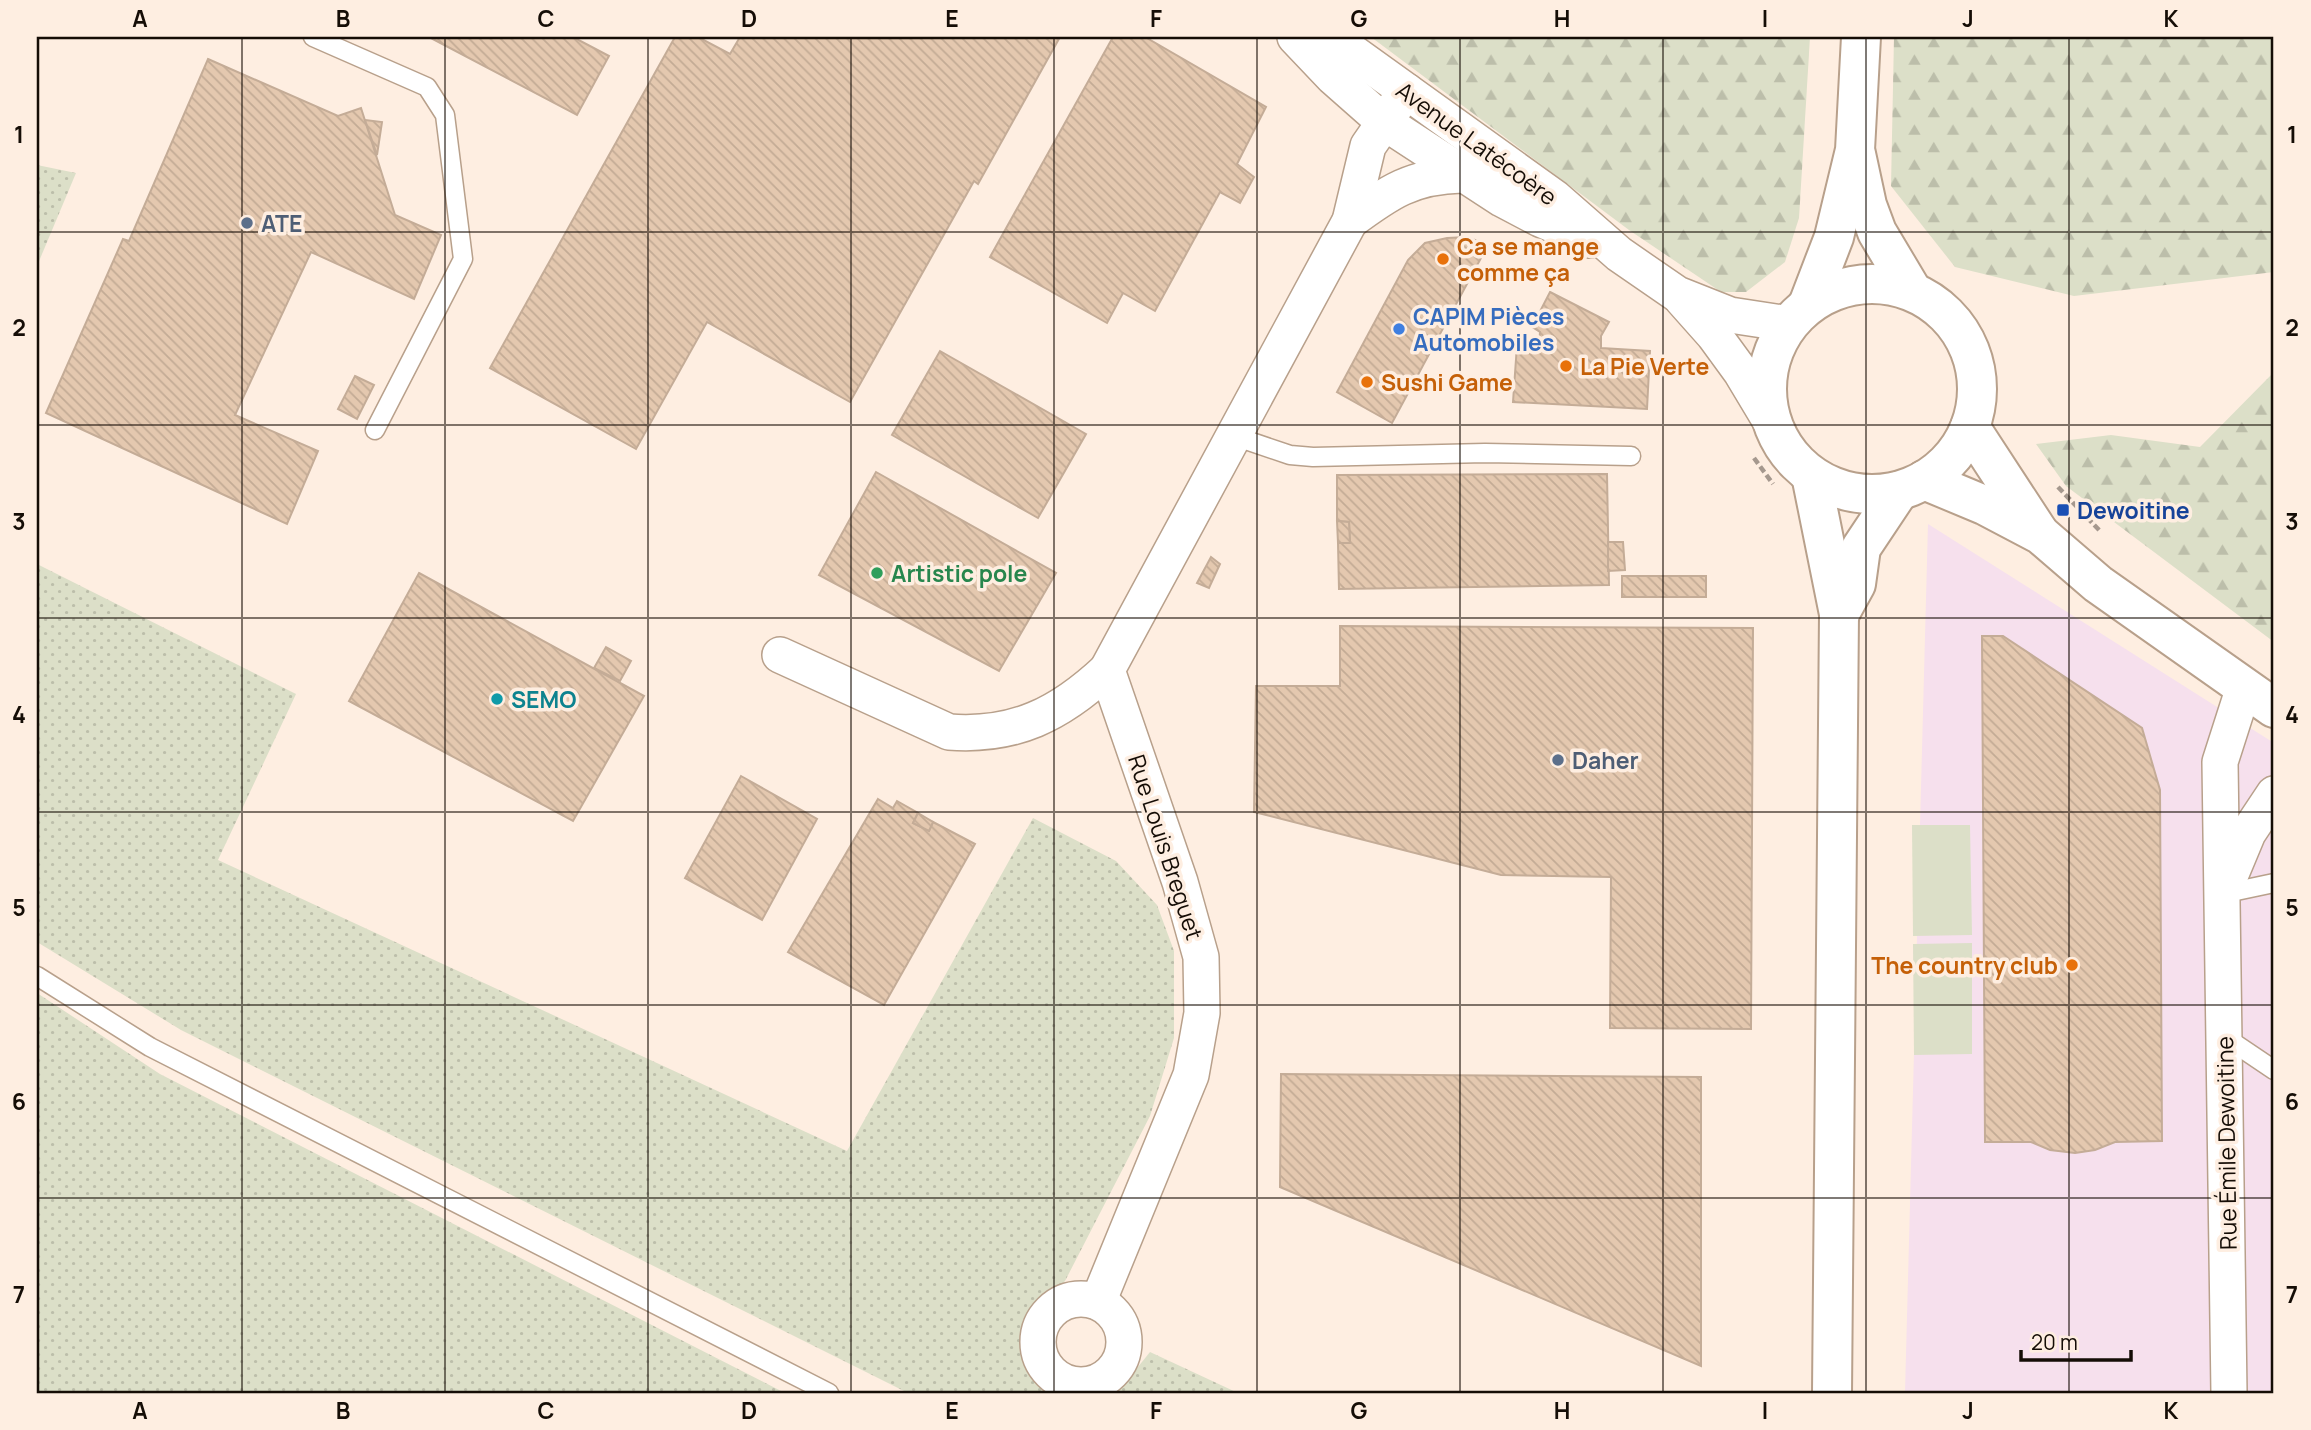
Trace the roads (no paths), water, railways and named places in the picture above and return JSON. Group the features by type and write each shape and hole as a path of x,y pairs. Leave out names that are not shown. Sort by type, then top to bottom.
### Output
{"main road":[{"path":"1832,1393 1839,614 1794,482 1790,459 1761,438 1772,356 1799,313 1834,237 1855,150 1861,37"},
{"path":"1855,150 1867,205 1877,232 1911,289"},
{"path":"1799,313 1853,286 1882,285 1911,289 1934,304 1954,323 1969,346 1976,373 1977,400 1970,427 1952,457 1911,485 1861,548 1856,584 1839,614"},
{"path":"1970,427 2041,535"},
{"path":"1794,482 1868,494 1911,485 1984,505 2041,535 2098,584 2259,698"}],"street":[{"name":"Avenue Latécoère","path":"1295,37 1384,122 1462,175 1540,219 1619,254"},
{"name":"Avenue Latécoère","path":"1331,37 1555,198 1619,254 1677,294 1730,315 1799,313"},
{"path":"780,654 949,732 979,734 1034,720 1060,709 1083,692 1107,670 1350,220 1368,146 1406,90"},
{"path":"1350,220 1390,191 1416,181 1444,175 1462,175"},
{"name":"Avenue Latécoère","path":"1677,294 1741,372 1761,438"},
{"name":"Rue Louis Breguet","path":"1098,1302 1191,1075 1202,1013 1201,957 1180,882 1107,670"},
{"name":"Rue Émile Dewoitine","path":"2229,1393 2220,762 2259,698"},
{"name":"Rue Émile Dewoitine","path":"2222,894 2248,833 2274,794"}],"lane":[{"path":"313,37 427,86 445,115 463,259 376,430"},
{"path":"1234,436 1290,454 1313,457 1485,453 1631,456"},
{"path":"2222,894 2274,883"},
{"path":"37,976 150,1047 829,1393"},
{"path":"2225,1037 2274,1070"}],"place":[{"name":"ATE","path":"247,223"},
{"name":"Ca se mange comme ça","path":"1443,259"},
{"name":"CAPIM Pièces Automobiles","path":"1399,329"},
{"name":"La Pie Verte","path":"1566,366"},
{"name":"Sushi Game","path":"1367,382"},
{"name":"Dewoitine","path":"2063,510"},
{"name":"Artistic pole","path":"877,573"},
{"name":"SEMO","path":"497,699"},
{"name":"Daher","path":"1558,760"},
{"name":"The country club","path":"2072,965"}]}
